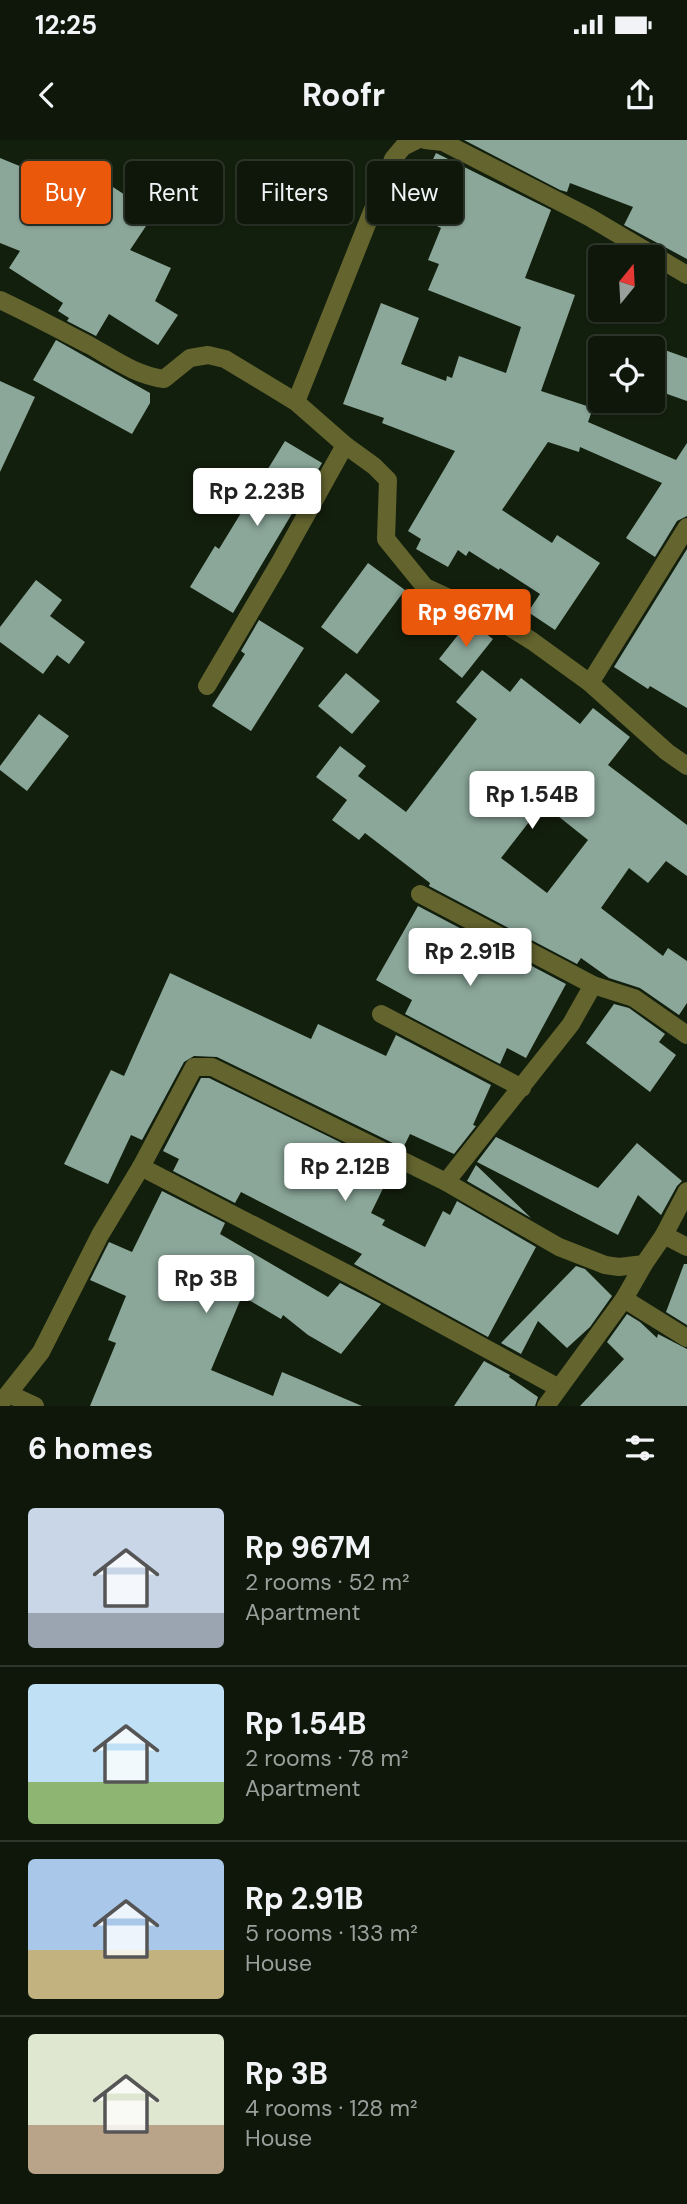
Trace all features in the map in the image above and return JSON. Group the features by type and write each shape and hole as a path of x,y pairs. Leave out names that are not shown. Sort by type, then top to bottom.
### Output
{"street":[{"path":"296,402 393,159 403,147 417,140"},
{"path":"425,140 443,142 589,217 687,275"},
{"path":"0,300 38,318 128,369 147,376 164,379 190,358 208,355 225,359 296,402 388,480 386,539 425,587 503,623 590,683 667,752 687,766"},
{"path":"207,686 345,445"},
{"path":"590,683 687,527"},
{"path":"420,894 593,985 634,998 687,1035"},
{"path":"446,1182 571,1024 593,985"},
{"path":"381,1014 522,1088"},
{"path":"35,1406 4,1399 41,1352 100,1235 141,1167 194,1067 212,1067 446,1182 559,1247 605,1265 619,1267 644,1264"},
{"path":"141,1167 367,1284 559,1388"},
{"path":"546,1406 624,1299 664,1235 687,1191"},
{"path":"664,1235 687,1247"},
{"path":"624,1299 687,1338"}],"building":[{"path":"464,140 687,140 687,259 624,225 633,207 570,183 567,192"},
{"path":"436,153 452,161 432,161"},
{"path":"0,158 21,167 21,224 111,224 111,186 125,195 125,224 147,224 130,250 171,268 155,301 178,315 158,345 109,314 96,336 67,321 69,318 58,311 63,303 9,268 20,251 0,243"},
{"path":"463,166 551,210 525,278 575,295 541,391 588,406 588,413 591,413 588,422 676,460 687,443 687,516 677,521 655,557 626,538 662,483 580,447 579,452 548,442 502,510 552,543 557,535 600,563 555,630 528,612 540,594 500,568 499,570 469,551 466,556 458,550 448,567 416,549 421,539 408,531 455,451 382,423 384,418 343,404 381,303 419,318 401,364 446,381 447,376 452,378 459,356 506,373 521,327 428,290 439,264 428,260 441,228 433,224 463,224"},
{"path":"56,340 150,393 150,403 132,434 33,380"},
{"path":"665,350 687,358 687,401 665,393"},
{"path":"0,381 35,397 0,472"},
{"path":"285,441 322,463 233,613 190,587 215,546 219,549"},
{"path":"687,549 687,708 650,686 648,689 614,667"},
{"path":"368,563 405,590 357,654 321,627"},
{"path":"36,580 62,600 50,616 85,642 69,664 57,655 43,674 0,642 0,627"},
{"path":"259,620 304,648 251,731 212,706 245,654 241,651"},
{"path":"469,621 493,639 462,678 439,659"},
{"path":"482,670 510,692 521,678 580,724 593,708 630,737 608,765 687,825 687,876 666,861 648,883 629,868 601,908 663,956 668,948 687,961 687,1003 679,1015 640,988 609,978 581,958 577,964 429,886 430,883 365,833 359,840 332,820 347,800 316,777 340,746 366,766 358,776 406,812 477,719 456,702","holes":["543,804 588,840 547,893 501,858"]},
{"path":"346,673 380,701 352,734 318,706"},
{"path":"39,714 69,736 27,791 0,770 0,766"},
{"path":"418,906 566,984 526,1058 507,1048 500,1064 405,1014 412,1000 376,980"},
{"path":"170,973 311,1039 318,1024 386,1056 396,1035 491,1085 473,1125 476,1126 454,1154 410,1134 403,1148 217,1057 194,1056 184,1062 142,1140 131,1135 108,1184 64,1164 111,1070 124,1076"},
{"path":"614,1004 629,1008 665,1034 659,1042 676,1055 650,1092 586,1043"},
{"path":"201,1078 209,1078 393,1168 371,1213 385,1220 382,1225 425,1247 443,1211 450,1215 457,1201 536,1247 488,1337 354,1264 362,1254 241,1192 235,1203 173,1171 179,1159 163,1151"},
{"path":"496,1137 598,1188 637,1143 682,1181 661,1215 638,1195 618,1235 477,1162"},
{"path":"476,1165 531,1218 467,1181"},
{"path":"162,1191 225,1223 220,1234 328,1297 340,1283 381,1304 341,1354 308,1335 283,1315 281,1319 242,1296 211,1370 273,1396 282,1372 362,1406 90,1406 116,1343 108,1340 126,1296 90,1280 109,1242 132,1252"},
{"path":"684,1264 687,1264 687,1325 666,1312"},
{"path":"576,1266 585,1269 612,1296 590,1327 567,1348 538,1321 521,1354 501,1343"},
{"path":"627,1314 657,1338 658,1334 687,1349 687,1406 580,1406 624,1359 607,1342"},
{"path":"484,1361 510,1375 509,1377 538,1397 535,1406 454,1406"}]}
